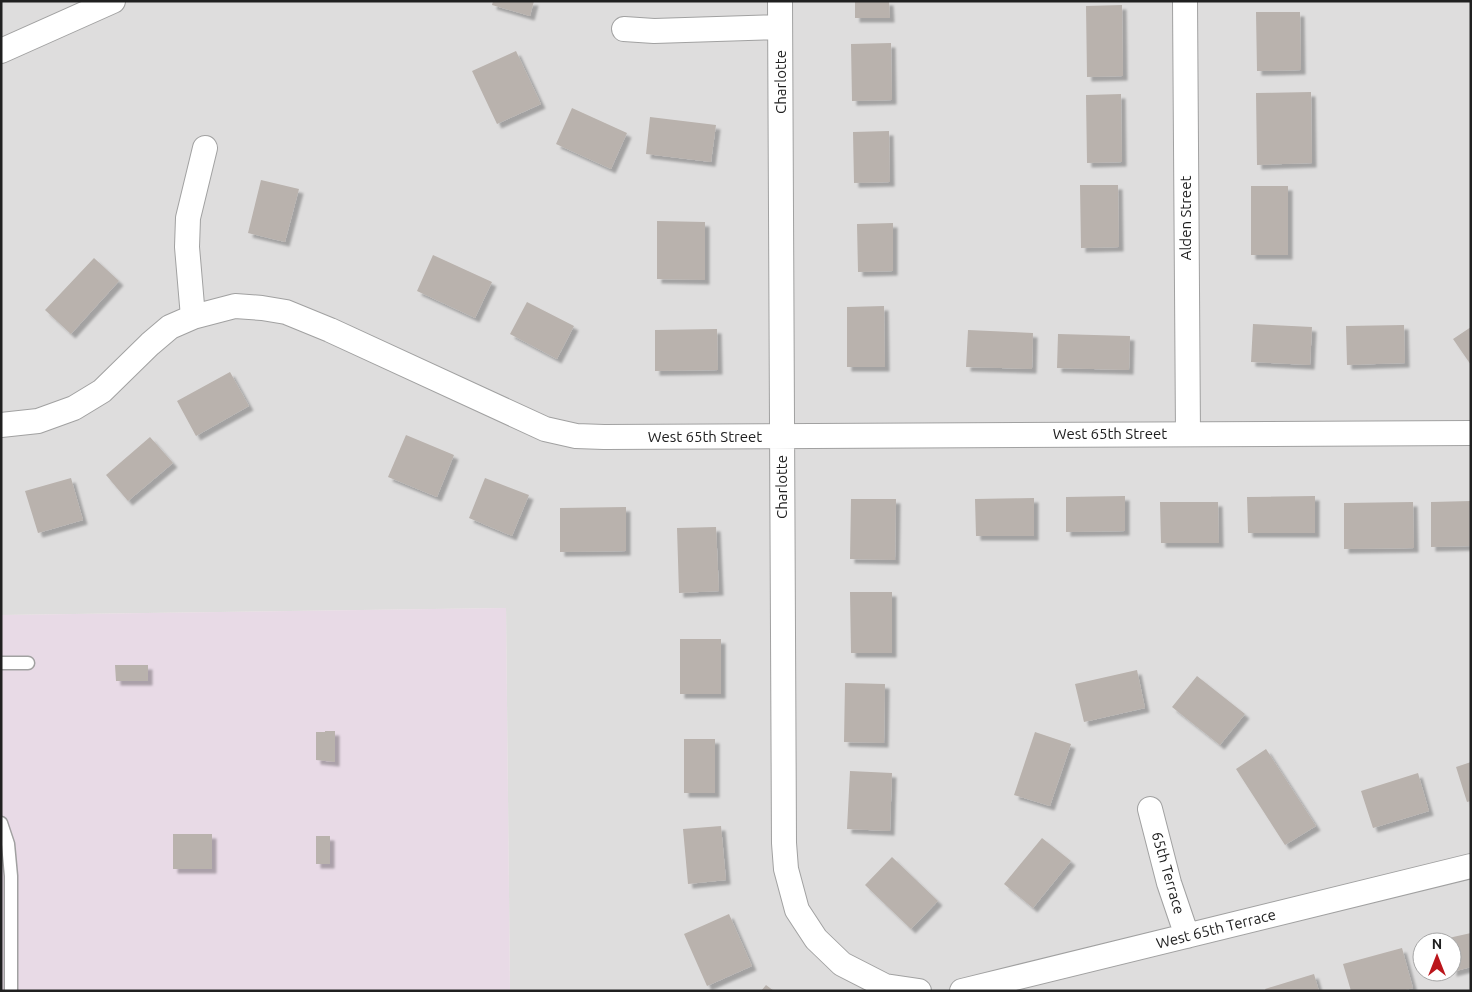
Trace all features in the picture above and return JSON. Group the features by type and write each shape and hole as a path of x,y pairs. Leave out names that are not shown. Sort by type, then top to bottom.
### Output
{"street":[{"path":"1,51 113,1"},
{"name":"Charlotte","path":"780,1 784,843 786,869 797,910 816,939 842,964 885,986 919,991"},
{"name":"Alden Street","path":"1185,1 1188,434"},
{"path":"624,29 654,31 780,27"},
{"path":"193,317 187,247 188,218 205,148"},
{"name":"West 65th Street","path":"1,425 38,421 74,408 102,391 170,327 193,317 235,306 286,312 330,330 545,429 576,436 1471,433"},
{"name":"65th Terrace","path":"1150,809 1169,883 1186,936"},
{"name":"West 65th Terrace","path":"962,991 1471,866"}],"lane":[{"path":"1,663 28,663"},
{"path":"1,823 8,844 11,876 11,991"}],"shaded area":[{"path":"1,1 1471,1 1471,991 510,991 506,608 1,615"},
{"path":"506,608 510,991 1,991 1,615"}],"building":[{"path":"493,1 534,1 530,16 492,5"},
{"path":"855,1 889,1 890,18 855,18"},
{"path":"1122,5 1123,76 1087,77 1086,6"},
{"path":"1256,12 1300,12 1301,70 1257,71"},
{"path":"891,43 892,100 852,101 851,44"},
{"path":"516,51 541,104 497,124 472,71"},
{"path":"1311,92 1312,163 1257,165 1256,93"},
{"path":"1121,94 1122,162 1087,163 1086,95"},
{"path":"572,108 627,133 611,169 556,144"},
{"path":"650,117 716,125 711,162 646,154"},
{"path":"889,131 890,182 854,183 853,132"},
{"path":"261,180 299,189 285,242 248,233"},
{"path":"1080,185 1118,185 1119,247 1081,248"},
{"path":"1251,186 1288,186 1288,255 1251,255"},
{"path":"657,221 705,222 705,280 657,279"},
{"path":"893,223 893,271 858,272 857,224"},
{"path":"433,255 492,282 475,318 417,291"},
{"path":"94,258 119,281 71,334 45,310"},
{"path":"527,302 574,326 557,359 510,334"},
{"path":"884,306 885,367 847,367 847,307"},
{"path":"1253,324 1312,327 1310,365 1251,362"},
{"path":"1404,325 1405,363 1347,365 1346,326"},
{"path":"1471,327 1471,365 1453,339"},
{"path":"717,329 718,370 655,371 655,330"},
{"path":"968,330 1033,333 1032,369 966,367"},
{"path":"1058,334 1130,336 1129,370 1057,368"},
{"path":"230,372 249,406 196,436 177,401"},
{"path":"406,435 454,455 437,497 388,477"},
{"path":"150,437 173,463 128,501 106,475"},
{"path":"71,478 83,520 38,533 25,491"},
{"path":"485,478 529,495 512,536 469,518"},
{"path":"1125,496 1125,531 1066,532 1066,497"},
{"path":"1315,496 1315,533 1248,533 1247,497"},
{"path":"1034,498 1034,536 976,536 975,499"},
{"path":"851,499 896,499 895,560 850,559"},
{"path":"1471,501 1471,546 1431,547 1431,502"},
{"path":"1160,502 1218,502 1219,543 1161,543"},
{"path":"1413,502 1414,548 1344,549 1344,503"},
{"path":"626,507 626,551 560,552 560,508"},
{"path":"716,527 719,591 679,593 677,528"},
{"path":"850,592 892,592 892,653 851,653"},
{"path":"680,639 721,639 721,694 680,694"},
{"path":"115,665 148,665 148,681 116,681"},
{"path":"1137,670 1145,708 1084,722 1075,684"},
{"path":"1197,676 1245,714 1220,745 1172,707"},
{"path":"845,683 885,684 884,743 844,742"},
{"path":"335,731 335,762 316,760 316,732"},
{"path":"1035,732 1071,744 1050,806 1014,795"},
{"path":"684,739 715,739 715,793 684,793"},
{"path":"1266,749 1316,826 1285,845 1236,769"},
{"path":"1471,762 1471,801 1467,802 1456,767"},
{"path":"850,771 892,773 890,831 847,829"},
{"path":"1418,773 1429,811 1373,828 1361,791"},
{"path":"721,826 726,880 688,884 683,829"},
{"path":"173,834 212,834 212,869 173,869"},
{"path":"316,836 330,836 330,864 316,864"},
{"path":"1042,838 1071,861 1033,908 1004,884"},
{"path":"892,857 938,901 911,929 865,885"},
{"path":"729,914 752,966 707,986 684,934"},
{"path":"1471,933 1471,967 1462,969 1462,935"},
{"path":"1402,948 1413,988 1402,991 1351,991 1343,964"},
{"path":"1314,974 1319,991 1266,991 1265,989"},
{"path":"766,985 774,991 761,991"}]}
